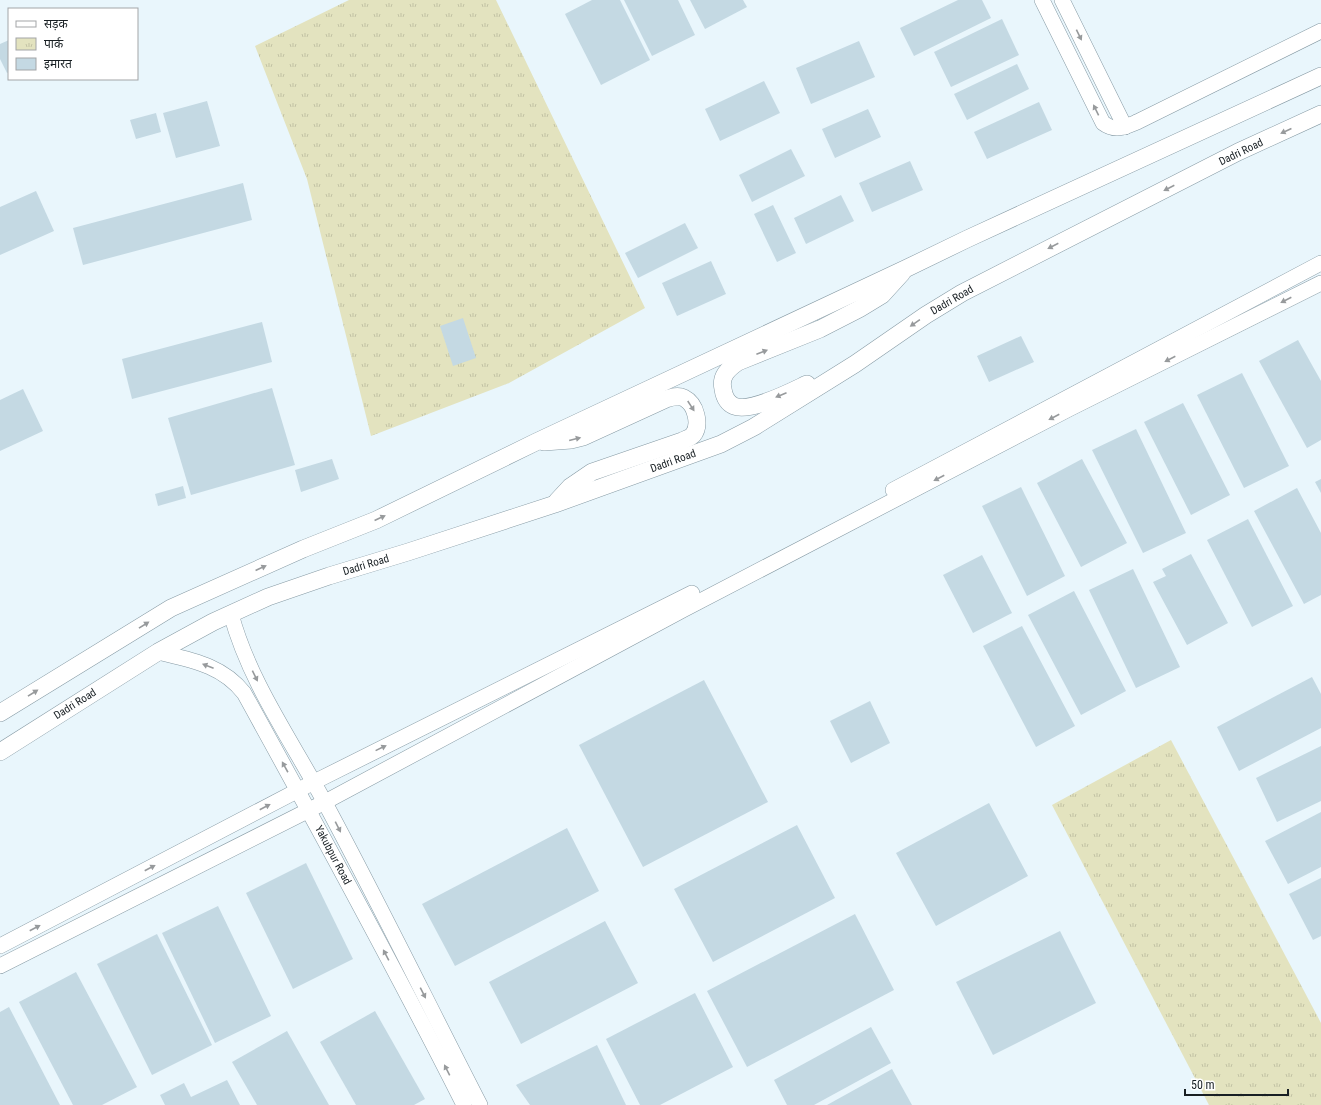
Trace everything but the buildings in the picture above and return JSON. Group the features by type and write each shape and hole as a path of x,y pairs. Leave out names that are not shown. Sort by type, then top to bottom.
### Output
{"main road":[{"path":"0,713 171,608 303,549 376,520 536,442 967,239 1321,76"},
{"name":"Dadri Road","path":"0,752 158,652 213,622 268,597 322,578 408,552 555,504 721,444 754,427 855,364 926,315 962,293 1238,152 1321,114"},
{"path":"855,364 755,406 735,407 725,397 722,387 723,377 728,369 738,362 814,332 859,309 882,295 905,269"},
{"path":"536,442 571,440 583,437 666,399 677,396 685,398 692,405 696,415 696,430 692,436 682,441 592,472 570,487 555,504"}],"street":[{"path":"1042,0 1103,123 1108,127 1115,129 1125,127 1321,31"},
{"path":"1062,0 1125,127"},
{"path":"0,946 298,790 754,562 874,500 1321,263"},
{"path":"0,966 325,802 683,610 1076,406 1321,283"},
{"name":"Yakubpur Road","path":"230,614 236,635 264,695 325,802 480,1105"},
{"name":"Yakubpur Road","path":"158,652 198,662 219,670 236,682 244,693 309,810 434,1045 464,1105"}],"green space":[{"path":"349,0 496,0 645,308 509,383 371,436 307,179 255,46"},
{"path":"1171,740 1321,1023 1321,1105 1209,1105 1052,805"}]}
